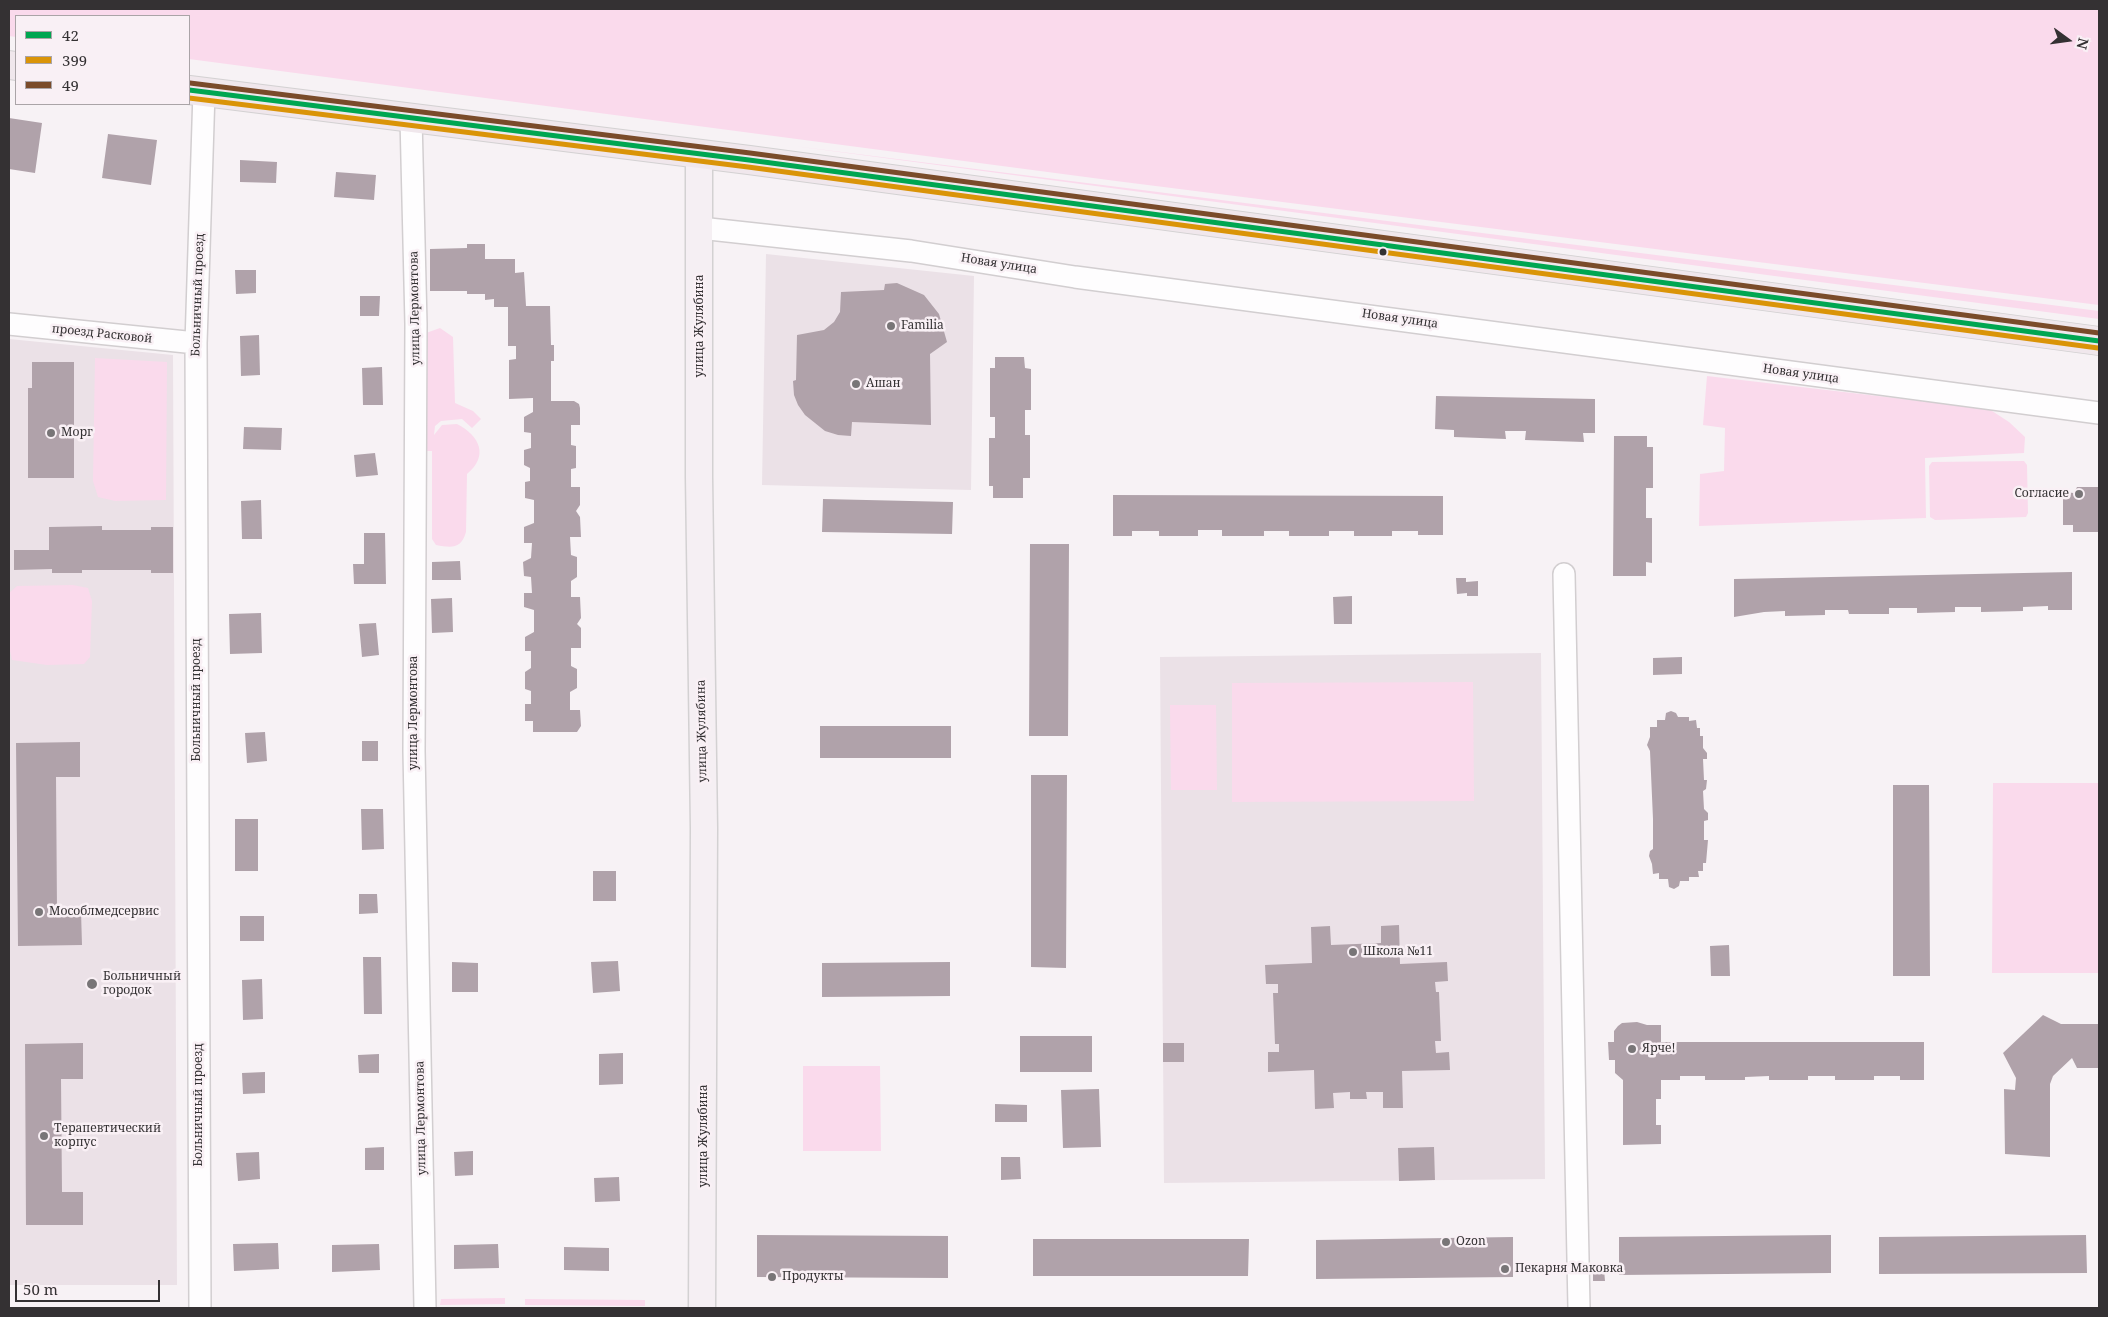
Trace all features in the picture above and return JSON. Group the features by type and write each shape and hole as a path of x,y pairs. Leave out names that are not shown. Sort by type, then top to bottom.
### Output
{"highway":[{"path":"196,91 700,154 2099,341"}],"main road":[{"name":"улица Жулябина","path":"700,154 700,486 704,1036 702,1308"}],"street":[{"name":"Больничный проезд","path":"196,91 200,1308"},
{"name":"улица Лермонтова","path":"411,118 416,324 414,750 425,1308"},
{"name":"Новая улица","path":"700,228 911,251 1075,277 2099,413"},
{"name":"проезд Расковой","path":"9,324 196,343"},
{"path":"1564,574 1579,1308"}],"shaded area":[{"path":"9,9 2099,9 2099,305 1116,181 190,59 190,15 15,15 15,37 9,36"},
{"path":"794,146 2099,311 2099,319"},
{"path":"766,254 974,276 971,490 762,485"},
{"path":"440,328 453,337 455,403 473,411 481,419 472,428 462,419 441,421 435,426 434,435 442,425 457,424 476,440 480,453 474,467 467,474 466,532 459,544 451,547 436,545 432,539 432,451 422,451 426,333"},
{"name":"Больничный городок","path":"9,339 173,355 177,1285 9,1285"},
{"path":"95,358 167,362 166,500 115,501 98,497 93,481"},
{"path":"1707,376 1989,409 2009,422 2025,437 2024,453 1925,458 1926,518 1699,526 1700,474 1724,471 1725,428 1703,425"},
{"path":"2024,461 2027,465 2028,513 2026,517 1935,520 1930,517 1929,466 1932,462"},
{"path":"73,585 88,588 92,601 90,657 84,664 47,665 12,660 9,646 9,593 17,586"},
{"name":"Школа №11","path":"1541,653 1545,1179 1164,1183 1160,657"},
{"path":"1473,682 1474,801 1232,802 1232,683"},
{"path":"1170,705 1216,705 1217,790 1171,790"},
{"path":"1993,783 2099,783 2099,973 1992,973"},
{"path":"803,1066 880,1066 881,1151 803,1151"},
{"path":"505,1298 505,1304 440,1305 441,1299"},
{"path":"525,1299 645,1300 645,1306 525,1305"}],"building":[{"path":"9,118 42,123 35,173 9,169"},
{"path":"108,134 157,140 151,185 102,178"},
{"path":"240,160 277,162 276,183 240,182"},
{"path":"336,172 376,175 374,200 334,197"},
{"path":"467,244 485,244 485,259 515,259 515,273 524,272 526,306 550,306 551,345 554,345 554,361 551,361 551,401 574,401 579,404 580,408 580,425 571,425 571,445 576,446 576,468 571,469 571,487 580,487 580,505 576,511 580,517 581,537 570,537 571,555 577,557 577,577 571,581 571,597 580,597 581,618 577,624 581,628 581,648 571,648 571,666 577,669 577,688 570,692 570,710 580,710 581,726 577,732 533,732 533,721 525,721 525,704 531,704 531,691 525,689 525,672 531,668 531,651 525,651 525,637 534,632 534,610 524,607 524,593 532,593 531,577 524,576 523,562 531,558 532,543 524,543 524,527 534,523 534,500 525,498 525,482 530,481 530,468 524,465 524,450 531,448 531,433 524,432 524,417 533,412 533,398 509,399 509,360 516,359 516,346 508,346 508,307 494,307 494,299 485,300 485,294 467,294 467,291 430,291 430,249 467,248"},
{"path":"235,270 256,270 256,293 236,294"},
{"path":"897,283 924,295 939,314 947,342 930,354 931,425 852,422 851,436 825,431 805,415 794,395 793,381 796,380 797,335 824,330 834,322 840,312 841,292 884,290 885,284"},
{"path":"360,296 380,296 379,316 360,316"},
{"path":"259,335 260,375 241,376 240,336"},
{"path":"995,357 1024,357 1025,368 1031,369 1031,410 1025,410 1025,435 1030,435 1030,478 1023,478 1023,498 993,498 993,486 989,486 989,438 995,438 995,417 990,417 990,368 995,368"},
{"name":"Морг","path":"32,362 74,362 74,478 28,478 28,388 32,388"},
{"path":"382,367 383,405 363,405 362,368"},
{"path":"1436,396 1595,399 1595,433 1583,433 1584,442 1525,440 1526,431 1505,431 1506,439 1454,437 1454,430 1435,429"},
{"path":"244,427 282,428 281,450 243,449"},
{"path":"1614,436 1647,436 1647,447 1653,447 1653,488 1646,488 1646,518 1652,518 1652,563 1646,562 1646,576 1613,576"},
{"path":"375,453 378,475 356,477 354,455"},
{"path":"2077,487 2099,487 2099,532 2073,532 2073,525 2063,525 2063,492 2074,493"},
{"path":"1113,495 1443,496 1443,535 1418,535 1418,531 1392,531 1392,536 1354,536 1354,531 1329,531 1329,536 1289,536 1289,531 1264,531 1264,536 1222,536 1222,530 1198,530 1198,536 1159,536 1159,531 1132,531 1132,536 1113,536"},
{"path":"823,499 953,502 952,534 822,532"},
{"path":"261,500 262,539 242,539 241,501"},
{"path":"102,526 102,530 151,530 151,527 173,527 173,573 151,573 151,570 82,570 82,573 52,573 52,569 14,570 14,550 49,550 49,527"},
{"path":"364,533 385,533 386,584 354,584 353,564 364,564"},
{"path":"1030,544 1069,544 1068,736 1029,736"},
{"path":"460,561 461,580 432,580 432,562"},
{"path":"2072,572 2072,610 2048,610 2048,606 2023,607 2023,611 1981,612 1981,607 1955,607 1955,612 1917,613 1917,608 1889,608 1889,614 1849,614 1848,610 1825,610 1825,615 1785,616 1785,611 1734,617 1734,579"},
{"path":"1456,578 1466,578 1466,582 1478,581 1478,596 1467,596 1467,593 1457,594"},
{"path":"1352,596 1352,624 1334,624 1333,597"},
{"path":"452,598 453,632 432,633 431,599"},
{"path":"261,613 262,653 230,654 229,614"},
{"path":"376,623 379,655 362,657 359,624"},
{"path":"1682,657 1682,674 1653,675 1653,658"},
{"path":"1671,711 1676,713 1678,717 1689,717 1689,721 1696,720 1697,728 1700,728 1700,736 1703,736 1703,748 1707,753 1707,759 1703,759 1704,780 1707,780 1706,789 1703,791 1704,809 1708,813 1708,820 1704,821 1704,840 1708,840 1706,863 1703,863 1703,871 1698,871 1699,877 1689,877 1689,881 1680,881 1679,886 1674,889 1669,887 1668,879 1659,879 1659,873 1653,874 1649,856 1650,851 1653,849 1653,819 1650,751 1647,745 1650,737 1650,727 1657,727 1657,720 1665,720 1666,713"},
{"path":"820,726 951,726 951,758 820,758"},
{"path":"265,732 267,761 247,763 245,733"},
{"path":"362,741 378,741 378,761 362,761"},
{"path":"80,742 80,777 56,777 57,911 81,911 82,945 18,946 16,743"},
{"path":"1031,775 1067,775 1066,968 1031,967"},
{"path":"1893,785 1929,785 1930,976 1893,976"},
{"path":"361,809 383,809 384,849 362,850"},
{"path":"235,819 258,819 258,871 235,871"},
{"path":"593,871 616,871 616,901 593,901"},
{"path":"359,894 377,894 378,913 359,914"},
{"path":"240,916 264,916 264,941 240,941"},
{"path":"1399,925 1400,964 1447,962 1448,981 1435,982 1436,992 1439,992 1441,1041 1435,1041 1436,1053 1449,1052 1450,1070 1402,1071 1403,1108 1383,1108 1383,1092 1366,1092 1367,1099 1350,1099 1350,1092 1333,1093 1334,1108 1315,1109 1314,1070 1268,1072 1268,1052 1279,1052 1279,1044 1275,1044 1273,993 1278,993 1278,984 1266,984 1265,965 1312,963 1311,927 1330,926 1331,945 1381,943 1381,926"},
{"path":"1729,945 1730,976 1711,976 1710,946"},
{"path":"363,957 381,957 382,1014 364,1014"},
{"path":"618,961 620,991 593,993 591,962"},
{"path":"452,962 478,963 478,992 452,992"},
{"path":"950,962 950,996 822,997 822,963"},
{"path":"262,979 263,1019 243,1020 242,980"},
{"path":"2043,1015 2061,1024 2099,1024 2099,1068 2077,1068 2072,1058 2053,1076 2050,1084 2050,1157 2005,1154 2004,1089 2015,1090 2016,1078 2003,1053"},
{"path":"1637,1022 1647,1025 1661,1025 1661,1042 1924,1042 1924,1080 1900,1080 1900,1076 1874,1076 1874,1080 1835,1080 1835,1076 1808,1076 1808,1080 1769,1080 1769,1076 1745,1077 1745,1080 1705,1080 1705,1076 1680,1076 1680,1080 1661,1080 1661,1099 1656,1099 1656,1125 1661,1125 1661,1144 1623,1145 1623,1080 1615,1073 1615,1060 1609,1060 1608,1042 1614,1042 1614,1031 1622,1023"},
{"path":"1020,1036 1092,1036 1092,1072 1020,1072"},
{"name":"Терапевтический корпус","path":"83,1043 83,1079 61,1079 62,1192 83,1192 83,1225 26,1225 25,1044"},
{"path":"1163,1043 1184,1043 1184,1062 1163,1062"},
{"path":"623,1053 623,1084 599,1085 599,1054"},
{"path":"379,1054 379,1073 359,1073 358,1055"},
{"path":"265,1072 265,1093 243,1094 242,1073"},
{"path":"1099,1089 1101,1147 1063,1148 1061,1090"},
{"path":"995,1104 1027,1105 1027,1122 995,1122"},
{"path":"384,1147 384,1170 365,1170 365,1148"},
{"path":"1434,1147 1435,1180 1399,1181 1398,1148"},
{"path":"473,1151 473,1175 455,1176 454,1152"},
{"path":"259,1152 260,1179 238,1181 236,1153"},
{"path":"1001,1157 1020,1157 1021,1179 1001,1180"},
{"path":"619,1177 620,1201 595,1202 594,1178"},
{"path":"757,1235 948,1236 948,1278 757,1277"},
{"path":"1831,1235 1831,1273 1619,1275 1619,1237"},
{"path":"2086,1235 2087,1273 1879,1274 1879,1237"},
{"path":"1513,1237 1513,1277 1316,1279 1316,1240"},
{"path":"1033,1239 1249,1239 1248,1276 1033,1276"},
{"path":"278,1243 279,1269 234,1271 233,1244"},
{"path":"379,1244 380,1270 332,1272 332,1245"},
{"path":"498,1244 499,1268 454,1269 454,1245"},
{"path":"564,1247 609,1248 609,1271 564,1270"},
{"path":"1604,1269 1605,1281 1593,1281 1593,1270"}],"transit line":[{"name":"49","path":"190,83 750,153 2099,333"},
{"name":"42","path":"190,90 749,160 2099,341"},
{"name":"399","path":"190,98 748,167 2098,348"}],"place":[{"name":"Familia","path":"891,326"},
{"name":"Ашан","path":"856,384"},
{"name":"Морг","path":"51,433"},
{"name":"Согласие","path":"2079,494"},
{"name":"Мособлмедсервис","path":"39,912"},
{"name":"Школа №11","path":"1353,952"},
{"name":"Больничный городок","path":"92,984"},
{"name":"Ярче!","path":"1632,1049"},
{"name":"Терапевтический корпус","path":"44,1136"},
{"name":"Ozon","path":"1446,1242"},
{"name":"Пекарня Маковка","path":"1505,1269"},
{"name":"Продукты","path":"772,1277"}]}
